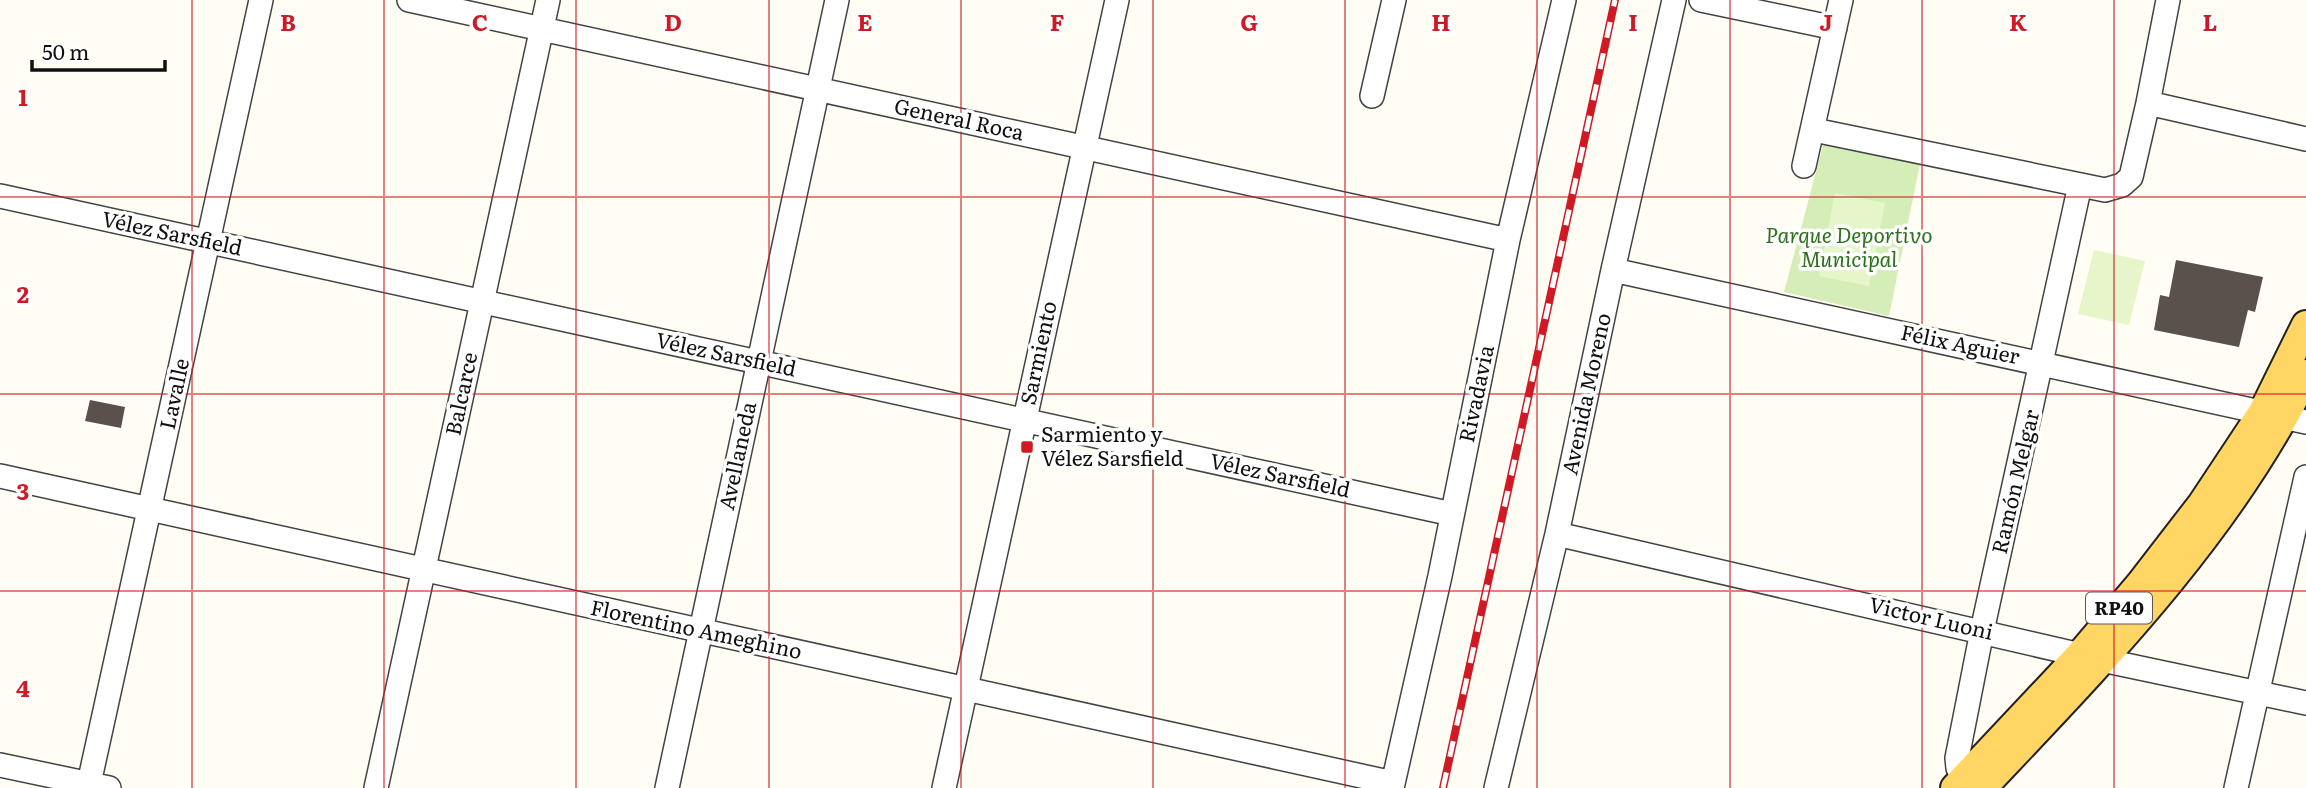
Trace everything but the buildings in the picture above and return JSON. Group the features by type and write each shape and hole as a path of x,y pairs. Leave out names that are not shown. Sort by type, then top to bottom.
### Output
{"main road":[{"name":"RP40","path":"2285,417 2306,325"},
{"name":"RP40","path":"1967,785 2091,658 2162,590 2218,517 2285,417 2306,374"}],"street":[{"name":"Lavalle","path":"95,787 149,509 261,0"},
{"name":"General Roca","path":"410,0 1508,240"},
{"name":"Balcarce","path":"376,788 548,0"},
{"name":"Avellaneda","path":"667,788 837,0"},
{"name":"Sarmiento","path":"944,788 1117,0"},
{"path":"1372,96 1394,0"},
{"name":"Rivadavia","path":"1392,786 1452,514 1508,240 1564,0"},
{"name":"Avenida Moreno","path":"1496,788 1557,534 1674,0"},
{"path":"1701,0 1835,28"},
{"path":"1804,166 1841,0"},
{"path":"1814,130 2105,190 2122,185 2131,177 2148,103 2161,1"},
{"path":"2148,103 2306,139"},
{"name":"Ramón Melgar","path":"1967,785 1956,758 2080,185"},
{"name":"Vélez Sarsfield","path":"0,196 1452,514"},
{"name":"Félix Aguier","path":"1613,270 2285,417"},
{"name":"Florentino Ameghino","path":"0,476 1392,786"},
{"path":"2236,788 2306,477"},
{"name":"Victor Luoni","path":"1557,534 2091,658 2306,703"},
{"path":"0,765 95,787"}],"green space":[{"name":"Parque Deportivo Municipal","path":"1824,142 1920,164 1889,316 1784,292"},
{"path":"1835,193 1885,203 1869,286 1819,276"},
{"path":"2094,250 2145,261 2129,325 2078,314"}],"railway":[{"path":"1443,788 1615,0"}],"place":[{"name":"Sarmiento y Vélez Sarsfield","path":"1027,447"}]}
